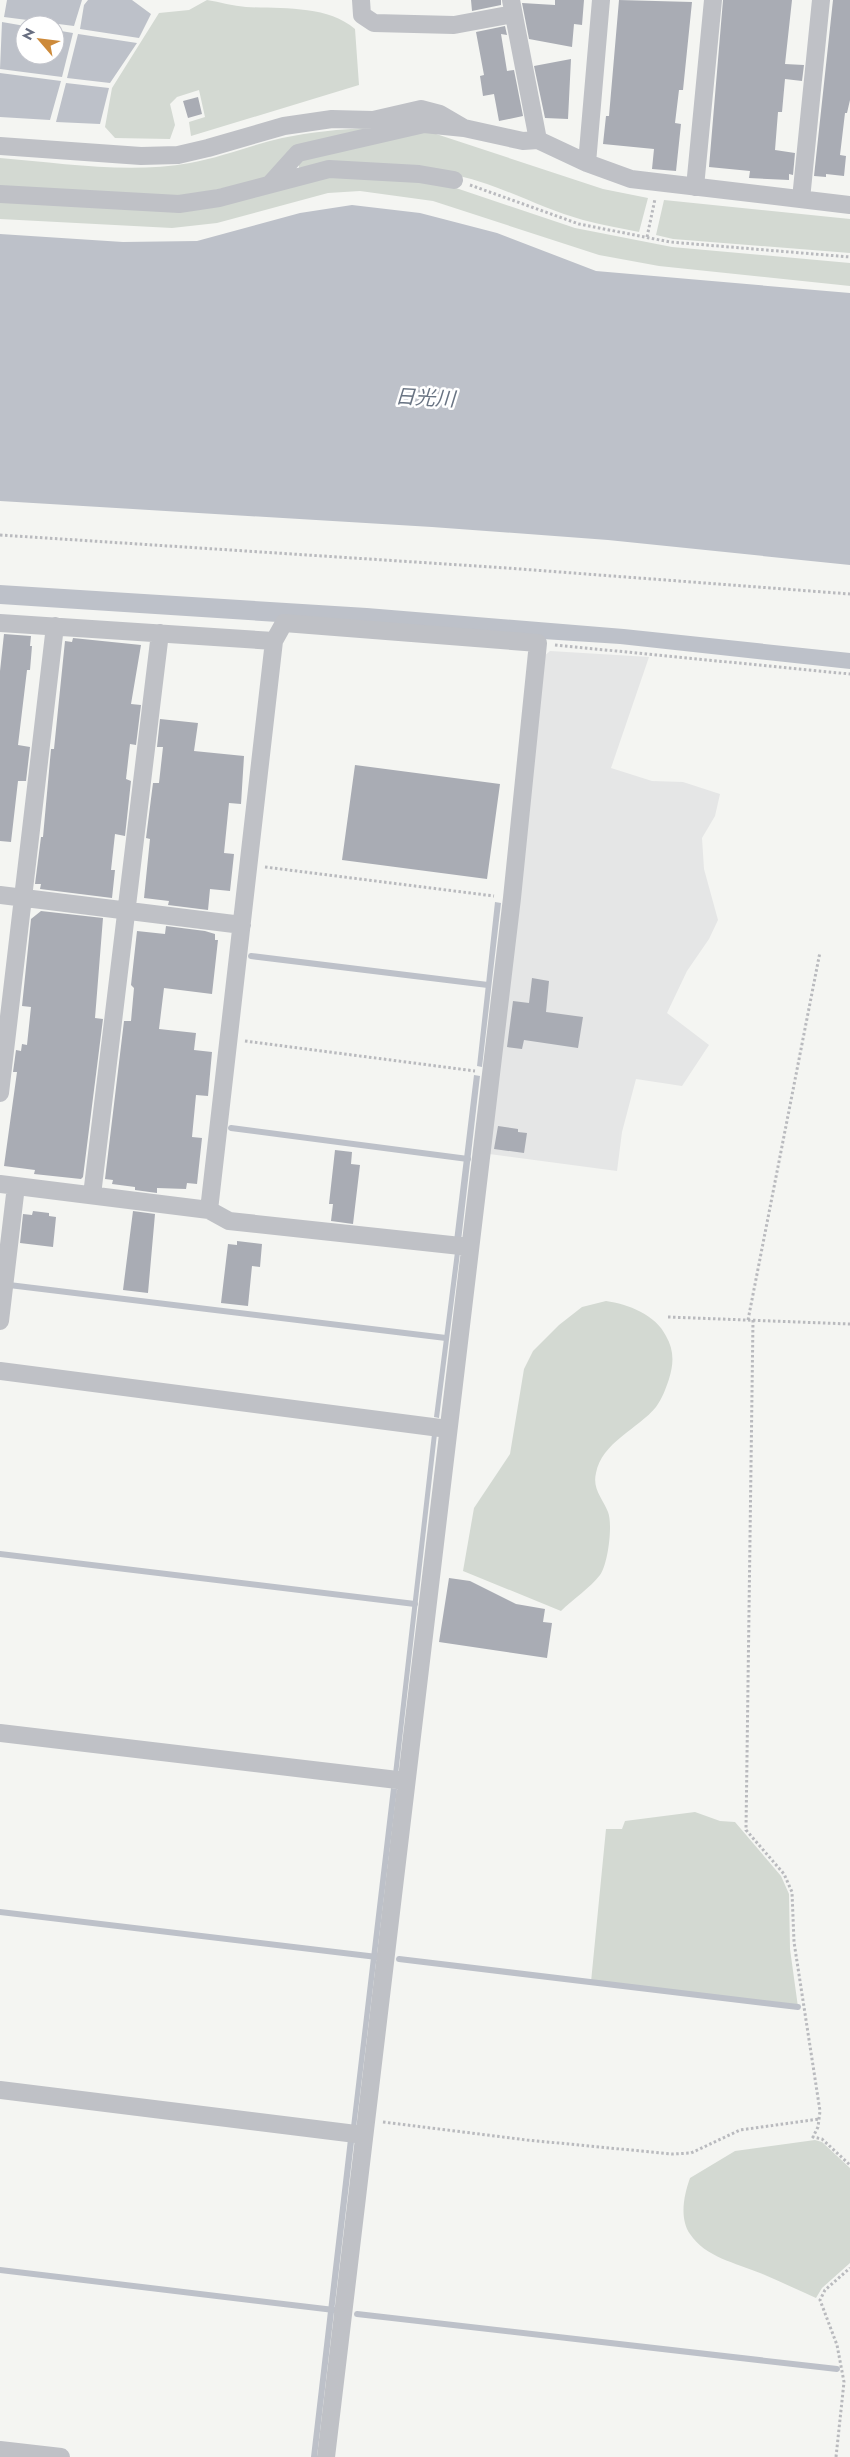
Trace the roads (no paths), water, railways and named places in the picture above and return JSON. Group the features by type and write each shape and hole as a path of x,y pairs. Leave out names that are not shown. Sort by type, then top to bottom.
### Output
{"street":[{"path":"361,0 362,15 374,23 454,25 512,7 538,140"},
{"path":"587,163 601,0"},
{"path":"695,187 713,0"},
{"path":"801,199 821,0"},
{"path":"0,146 141,156 178,155 284,126 332,119 373,120 421,109 440,114 464,128"},
{"path":"272,183 298,153 424,124 464,128 523,140 538,140 587,163 631,180 850,205"},
{"path":"0,194 179,204 219,198 329,169 384,171 454,180"},
{"path":"0,623 274,641"},
{"path":"209,1210 274,641 284,623 538,643 512,898 326,2457"},
{"path":"0,1094 55,626"},
{"path":"92,1195 160,633"},
{"path":"0,895 242,925"},
{"path":"0,1321 8,1185 209,1210 229,1221 470,1248"},
{"path":"0,1371 448,1429"},
{"path":"0,1733 406,1781"},
{"path":"0,2090 365,2127"},
{"path":"0,2450 61,2457"}],"water":[{"path":"7,0 82,0 74,26 65,25 65,15 15,15 15,18 4,17"},
{"path":"88,0 132,0 151,14 139,38 80,29 84,5"},
{"path":"2,22 15,24 15,65 65,65 62,77 0,69"},
{"path":"65,32 73,33 65,65"},
{"path":"78,34 137,43 110,83 67,78"},
{"path":"0,73 61,81 50,120 0,117"},
{"path":"66,83 109,88 100,124 56,122"},
{"name":"日光川","path":"352,205 420,213 497,233 596,271 850,293 850,565 608,540 432,527 0,501 0,234 123,242 197,241 300,213"},
{"path":"0,585 367,608 624,629 850,653 850,669 620,644 0,604"},
{"path":"495,902 501,903 482,1067 477,1066"},
{"path":"474,1075 480,1076 461,1241 454,1241"},
{"path":"455,1252 460,1253 439,1418 434,1417"},
{"path":"432,1434 437,1434 398,1775 393,1774"},
{"path":"391,1788 397,1789 356,2128 351,2127"},
{"path":"348,2139 354,2142 317,2457 311,2457"}],"waterway":[{"path":"251,956 488,985"},
{"path":"231,1128 468,1159"},
{"path":"9,1285 446,1338"},
{"path":"0,1554 415,1604"},
{"path":"0,1912 377,1957"},
{"path":"399,1959 798,2007"},
{"path":"0,2270 334,2310"},
{"path":"357,2314 837,2369"}]}
